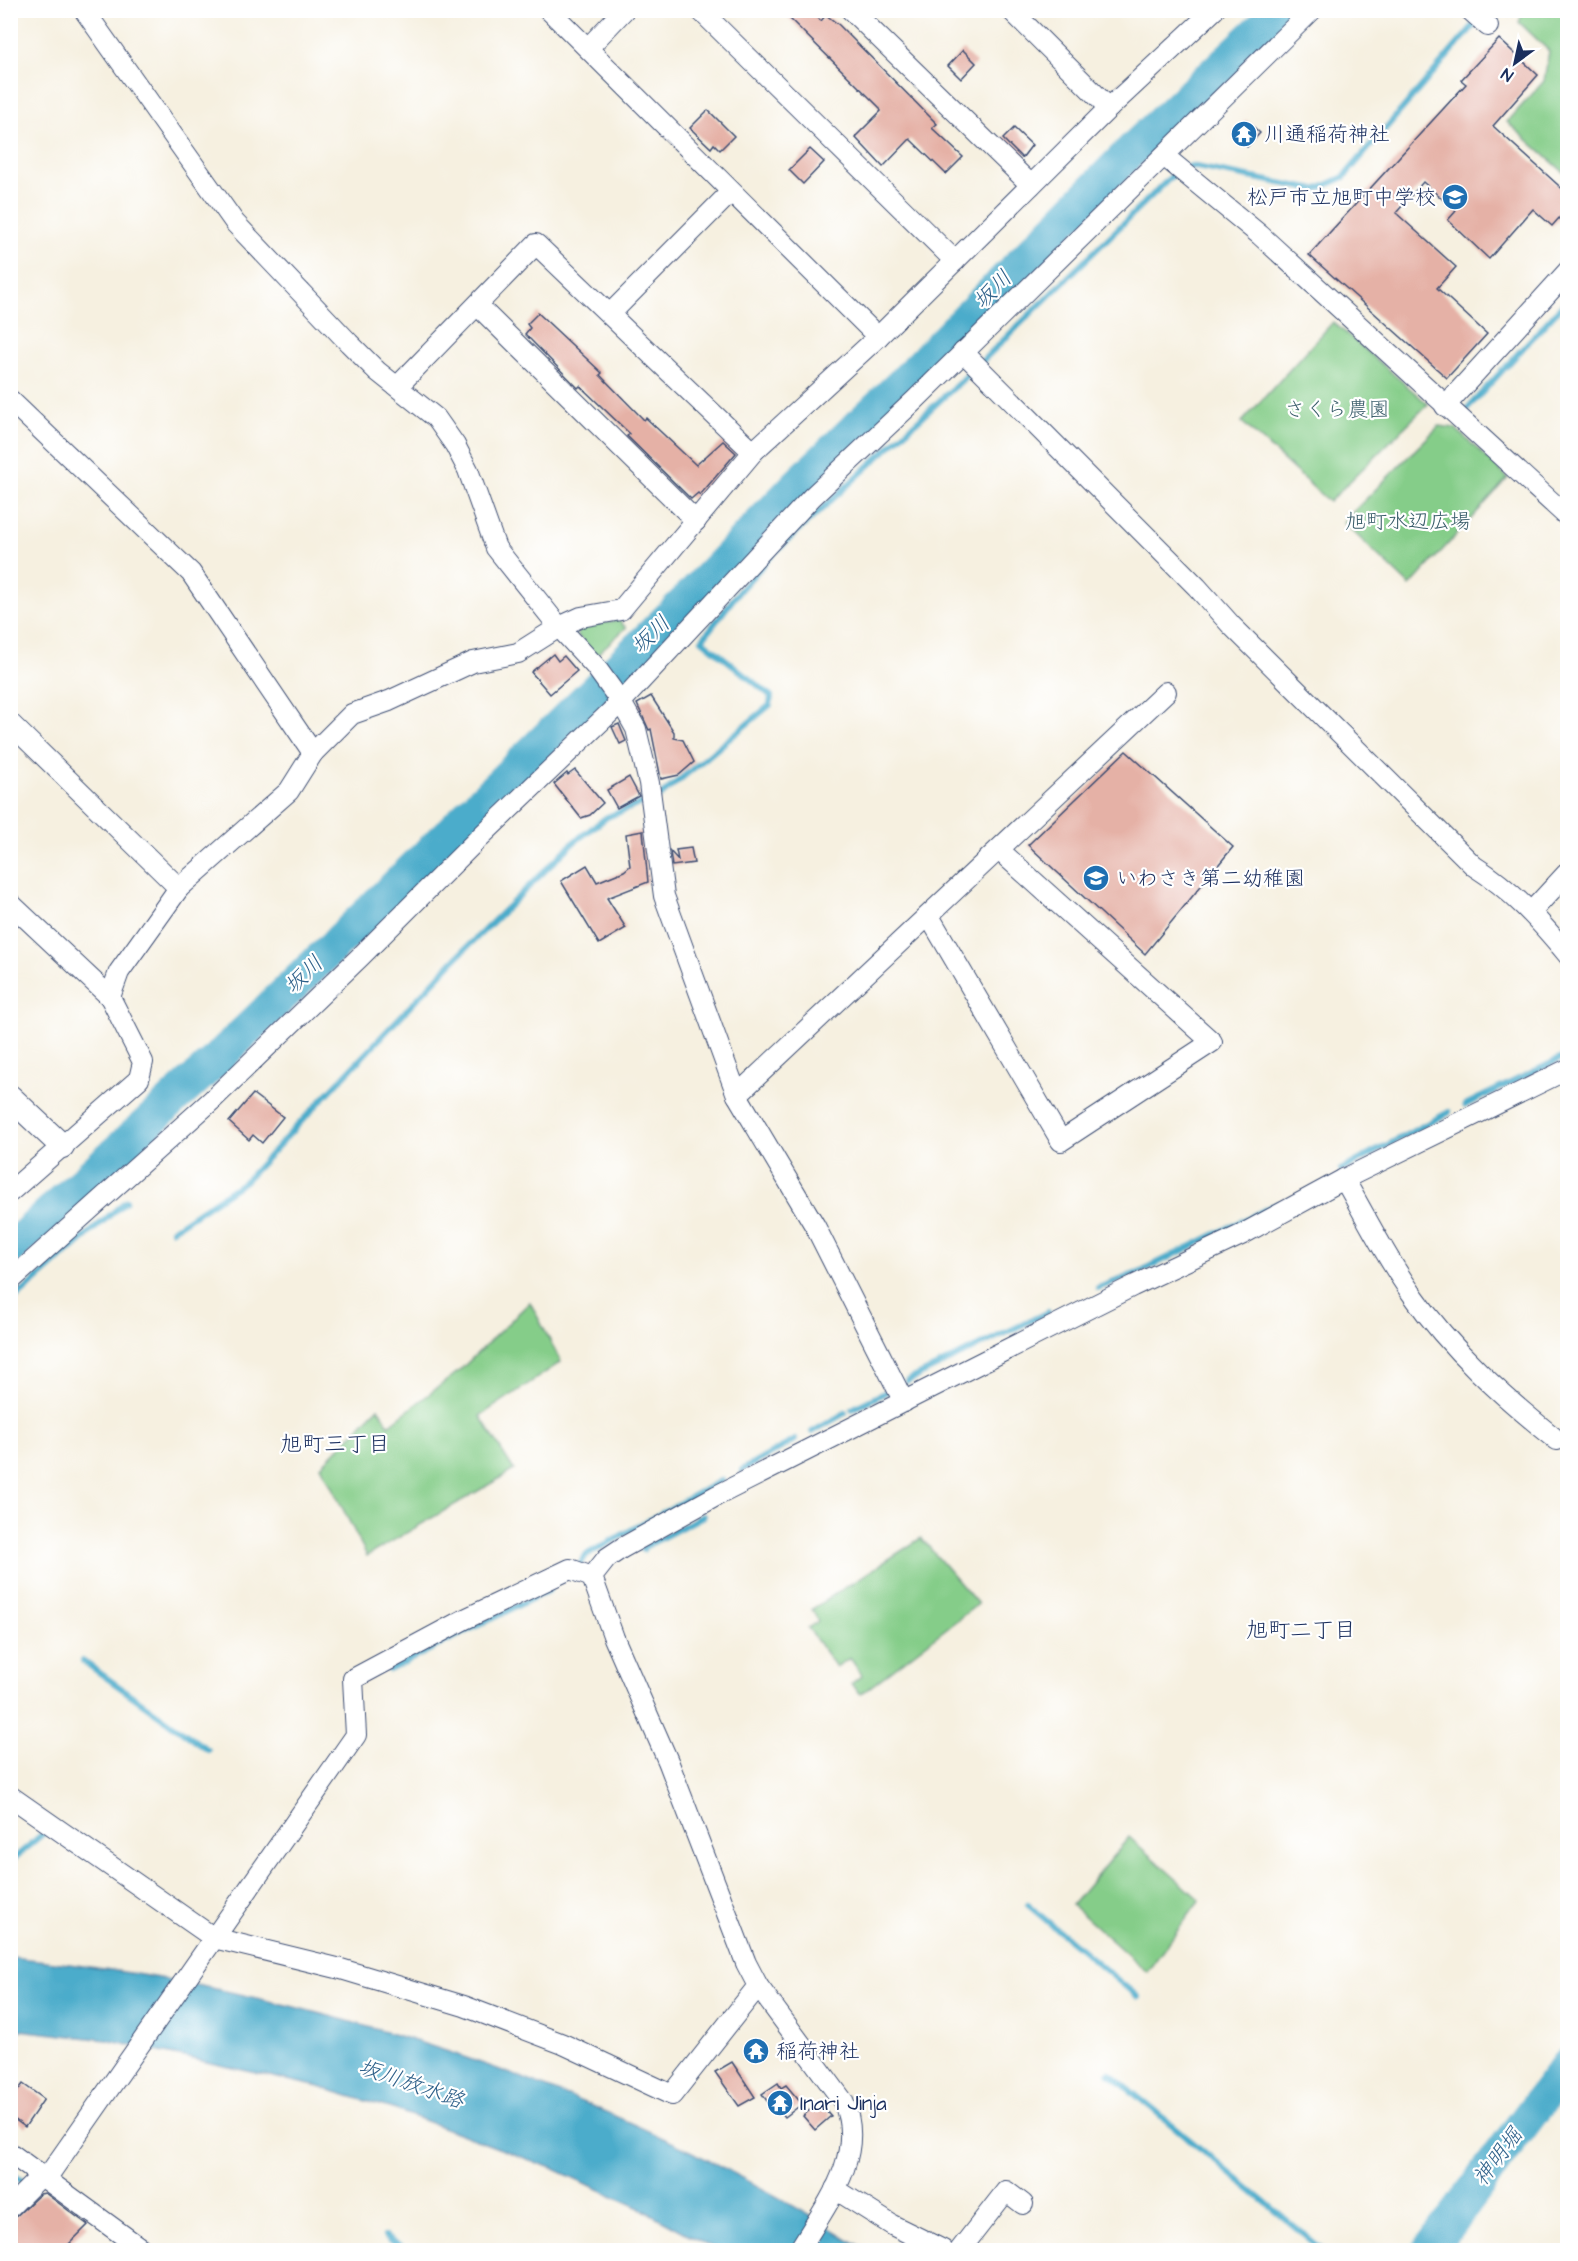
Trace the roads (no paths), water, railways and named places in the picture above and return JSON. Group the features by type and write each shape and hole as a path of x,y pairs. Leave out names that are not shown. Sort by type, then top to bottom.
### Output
{"street":[{"path":"84,10 235,223 349,344 377,371 436,418 455,445 468,470 496,548 559,627 595,666 619,700 636,729 649,783 664,896 737,1095 815,1226 904,1402"},
{"path":"549,10 878,337"},
{"path":"588,48 624,10"},
{"path":"700,10 955,261"},
{"path":"851,10 1031,185"},
{"path":"110,997 119,972 179,888 288,791 313,753 352,714 388,701 473,662 518,653 559,627 581,617 621,610 753,453 878,337 1109,108 1214,10"},
{"path":"10,1281 212,1100 619,700 787,522 972,360 1312,10"},
{"path":"1470,10 1488,26"},
{"path":"1013,11 1109,108"},
{"path":"1168,159 1260,235 1568,517"},
{"path":"610,314 731,192"},
{"path":"398,386 536,244 753,453"},
{"path":"1445,406 1568,271"},
{"path":"478,306 696,521"},
{"path":"972,360 1197,587 1231,625 1465,858 1532,911 1568,955"},
{"path":"10,400 191,573 313,753"},
{"path":"737,1095 1166,692"},
{"path":"10,723 179,888"},
{"path":"929,916 1061,1141 1212,1042 999,850"},
{"path":"1532,911 1568,872"},
{"path":"10,903 110,997 143,1062 139,1079 10,1192"},
{"path":"592,1577 607,1558 622,1548 716,1496 1133,1286 1241,1235 1344,1179 1568,1069"},
{"path":"10,1097 62,1146"},
{"path":"1344,1179 1411,1293 1440,1329 1470,1364 1514,1407 1562,1437"},
{"path":"10,2207 44,2177 120,2074 356,1735 353,1679 532,1585 570,1569 592,1577"},
{"path":"592,1577 614,1638 668,1761 726,1914 758,1986 843,2101 850,2118 851,2148 833,2193 799,2250"},
{"path":"10,1796 212,1940 341,1969 464,2006 563,2044 672,2095 758,1986"},
{"path":"10,2153 143,2250"},
{"path":"960,2250 1006,2191 1023,2204"},
{"path":"833,2193 943,2250"}],"water":[{"name":"坂川放水路","path":"11,1957 124,1972 235,1993 346,2021 455,2054 562,2094 666,2140 768,2192 866,2250 717,2250 640,2208 554,2169 396,2110 319,2087 106,2040 11,2029"}],"waterway":[{"name":"坂川","path":"10,1249 212,1064 372,909 686,601 797,485 910,376 1135,147 1281,10"},
{"path":"1185,168 1191,166 1316,190 1344,177 1487,10"},
{"path":"172,1230 245,1181 455,959 574,842 607,817 660,796 770,705 771,696 702,640 741,589 776,551 972,371 1176,172"},
{"path":"1467,409 1568,299"},
{"path":"1465,1105 1568,1055"},
{"path":"1341,1170 1449,1112"},
{"path":"10,1303 126,1201"},
{"path":"1098,1288 1137,1273 1277,1204"},
{"path":"907,1381 1048,1312"},
{"path":"852,1409 886,1392"},
{"path":"812,1432 845,1413"},
{"path":"742,1470 795,1440"},
{"path":"578,1568 586,1555 722,1480"},
{"path":"643,1550 644,1547 703,1516"},
{"path":"389,1670 549,1590"},
{"path":"83,1661 208,1750"},
{"path":"10,1862 46,1831"},
{"path":"1028,1905 1138,1997"},
{"name":"神明堀","path":"1429,2250 1568,2064"},
{"path":"1109,2073 1323,2250"},
{"path":"10,2173 22,2181"},
{"path":"385,2236 406,2250"}],"place":[{"name":"川通稲荷神社","path":"1244,134"},
{"name":"松戸市立旭町中学校","path":"1455,197"},
{"name":"いわさき第二幼稚園","path":"1096,878"},
{"name":"稲荷神社","path":"756,2051"},
{"name":"Inari Jinja","path":"780,2103"}],"district":[{"name":"旭町三丁目","path":"335,1444"},
{"name":"旭町二丁目","path":"1301,1630"}],"park label":[{"name":"さくら農園","path":"1337,409"},
{"name":"旭町水辺広場","path":"1408,521"}]}
